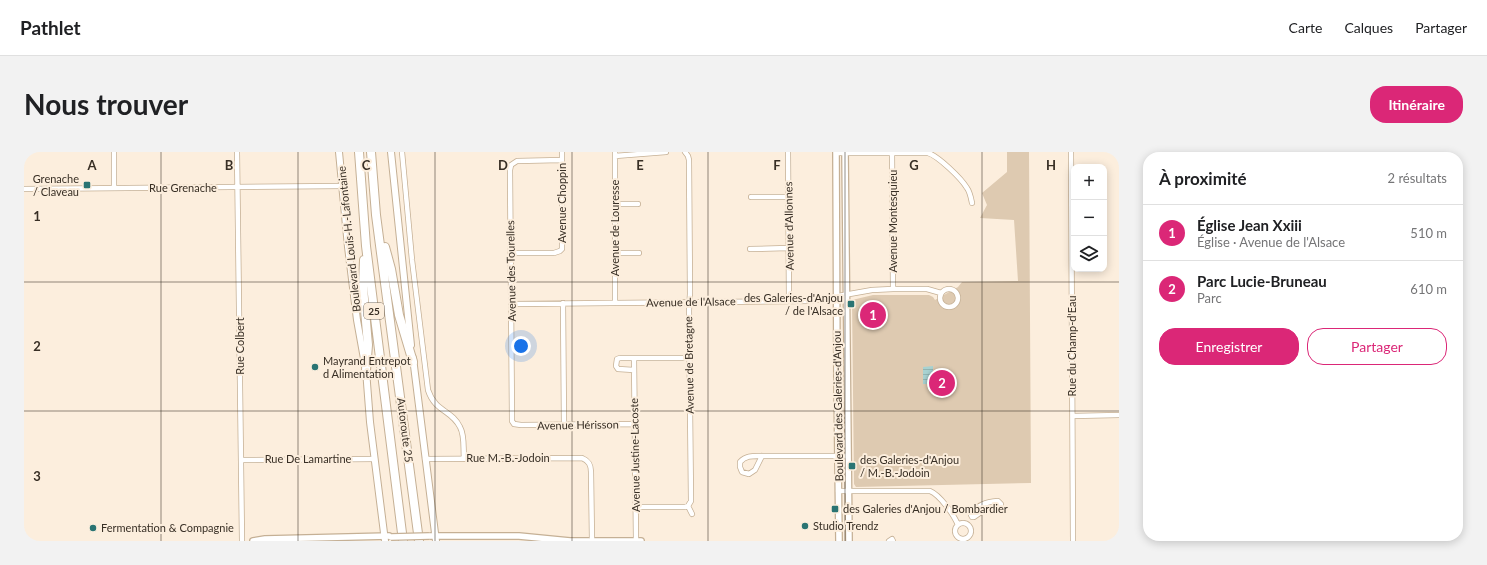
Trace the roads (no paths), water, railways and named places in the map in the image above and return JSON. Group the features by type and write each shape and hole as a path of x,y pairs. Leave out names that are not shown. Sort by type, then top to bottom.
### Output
{"highway":[{"name":"Autoroute 25","path":"359,152 365,233 403,541"},
{"name":"Autoroute 25","path":"371,152 376,215 419,541"},
{"path":"376,215 391,268 399,315 413,362"},
{"path":"365,233 363,287 368,345 366,370"},
{"path":"390,539 396,483"},
{"path":"415,508 431,539"}],"main road":[{"name":"Boulevard Louis-H.-Lafontaine","path":"339,152 356,309 366,370 375,459 390,539"},
{"path":"391,152 397,224 425,459 431,539"}],"street":[{"path":"114,152 114,188"},
{"name":"Rue Colbert","path":"237,152 242,541"},
{"path":"402,152 410,237 428,390 436,405 453,418 460,426 463,437 464,458"},
{"name":"Avenue Choppin","path":"510,253 554,253 562,249 562,152"},
{"path":"615,154 666,152"},
{"name":"Avenue de Bretagne","path":"685,152 689,160 691,501 688,506"},
{"name":"Avenue d'Allonnes","path":"788,152 789,301"},
{"name":"Rue du Champ-d'Eau","path":"1071,152 1073,541"},
{"path":"836,153 928,153 934,155 968,189 972,203"},
{"name":"Boulevard des Galeries-d'Anjou","path":"836,153 839,541"},
{"name":"Boulevard des Galeries-d'Anjou","path":"845,153 849,541"},
{"name":"Avenue Montesquieu","path":"892,153 893,289"},
{"name":"Avenue de Louresse","path":"615,154 615,303"},
{"name":"Avenue des Tourelles","path":"521,425 514,424 512,417 510,170 511,165 517,160 562,160"},
{"name":"Rue Grenache","path":"24,189 342,186"},
{"path":"751,197 788,197"},
{"path":"615,204 638,204"},
{"path":"750,249 789,248"},
{"path":"616,253 640,253"},
{"name":"Avenue de l'Alsace","path":"511,304 810,301 872,290 893,289 927,289 941,293"},
{"path":"563,303 564,424"},
{"path":"634,370 620,370 616,366 617,358 689,358"},
{"name":"Avenue Justine-Lacoste","path":"634,358 636,540"},
{"path":"837,379 848,379"},
{"path":"1073,416 1119,415"},
{"name":"Avenue Hérisson","path":"521,425 635,424"},
{"path":"762,456 753,472 749,474 742,472 740,462 748,457 762,456 848,456"},
{"name":"Rue M.-B.-Jodoin","path":"425,459 582,458 589,463 591,472 591,541"},
{"name":"Rue De Lamartine","path":"241,460 375,459"},
{"path":"838,491 930,491 939,497 956,519 958,525 955,532 957,536 964,539 969,536 971,530 967,524"},
{"path":"967,524 972,517 972,512 980,505 998,501 1001,504 1000,509 998,510 984,510 972,517"},
{"path":"636,507 688,506 692,514"},
{"path":"958,525 964,523 967,524"},
{"path":"254,541 265,539 431,539 519,536 569,541 641,541"},
{"path":"969,536 972,541"},
{"path":"889,541 892,539 893,541"}],"water":[{"path":"933,366 933,384 923,384 923,367"}],"place":[{"name":"Grenache / Claveau","path":"87,185"},
{"name":"des Galeries-d'Anjou / de l'Alsace","path":"851,304"},
{"name":"Église Jean Xxiii","path":"873,315"},
{"name":"Mayrand Entrepot d Alimentation","path":"315,367"},
{"name":"Parc Lucie-Bruneau","path":"942,383"},
{"name":"des Galeries-d'Anjou / M.-B.-Jodoin","path":"852,466"},
{"name":"des Galeries d'Anjou / Bombardier","path":"835,509"},
{"name":"Studio Trendz","path":"805,526"},
{"name":"Fermentation & Compagnie","path":"93,528"}]}
